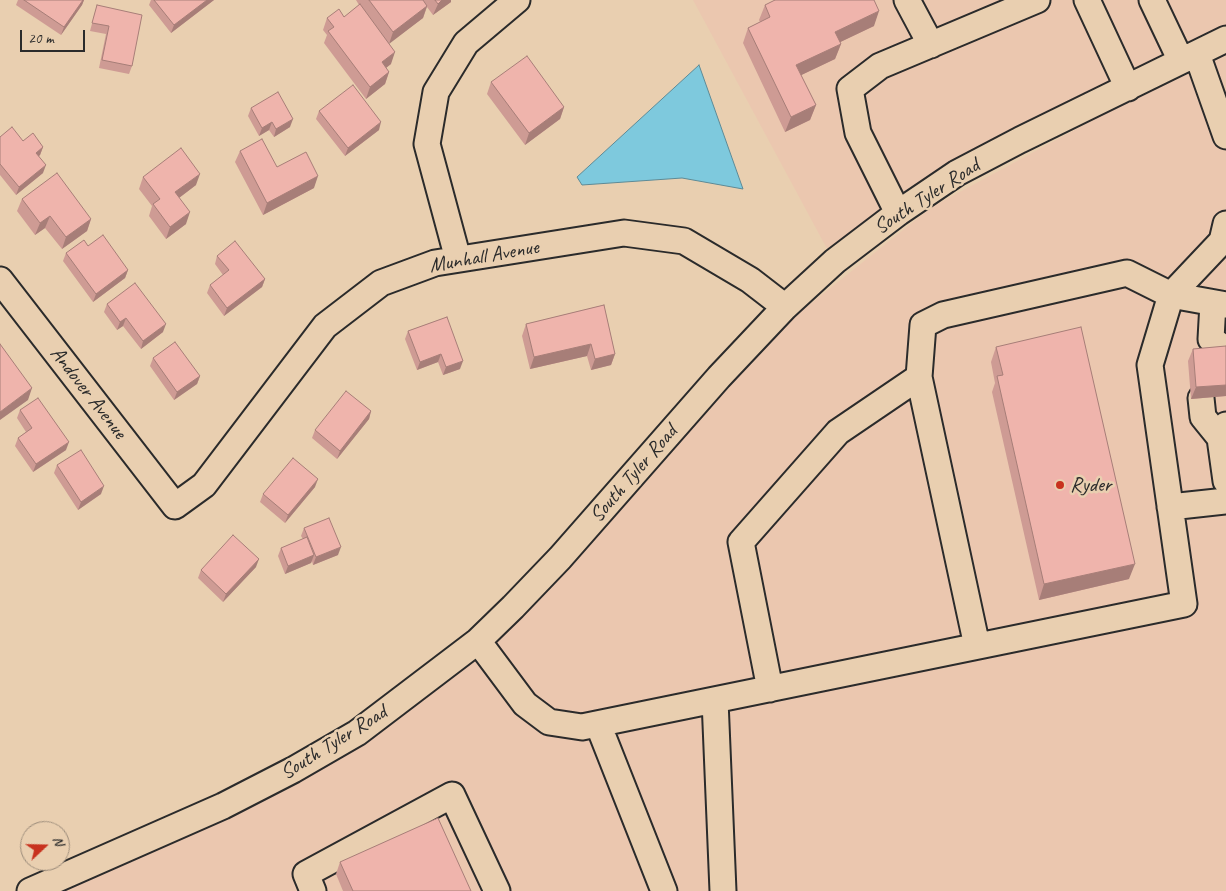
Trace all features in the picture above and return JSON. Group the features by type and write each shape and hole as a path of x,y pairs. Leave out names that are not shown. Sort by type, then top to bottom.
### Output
{"street":[{"path":"458,259 427,144 436,92 466,43 517,0"},
{"path":"907,0 931,45"},
{"path":"898,213 858,133 850,89 880,66 1037,0"},
{"path":"1087,0 1128,88"},
{"path":"1152,0 1189,58 1226,136"},
{"name":"South Tyler Road","path":"30,891 223,806 293,770 358,733 478,641 560,558 719,377 785,307 835,261 898,213 957,173 1226,39"},
{"path":"478,641 525,704 548,722 582,727 1184,604 1150,365 1170,295 1222,241 1226,224"},
{"name":"Munhall Avenue","path":"175,506 204,485 325,326 381,283 435,262 624,233 684,241 750,280 785,307"},
{"path":"977,646 919,376 922,325 943,315 1127,273 1170,295 1220,304 1211,350"},
{"name":"Andover Avenue","path":"0,280 175,506"},
{"path":"770,689 741,542 838,432 919,376"},
{"path":"1201,398 1203,417 1223,431 1226,481"},
{"path":"1170,507 1226,501"},
{"path":"715,700 723,891"},
{"path":"598,724 664,891"},
{"path":"313,891 306,874 452,795 497,891"}],"shaded area":[{"path":"693,0 1226,0 1226,32 832,258"},
{"path":"1226,52 1226,891 58,891 443,682 684,434 794,317 932,207 1145,92"}],"water":[{"path":"699,65 743,189 682,178 582,185 577,177"}],"building":[{"path":"24,0 83,0 64,27"},
{"path":"154,0 207,0 174,25"},
{"path":"369,0 423,0 427,6 393,32"},
{"path":"775,0 874,0 879,11 835,32 841,44 796,65 816,105 791,117 748,28 770,17 765,5"},
{"path":"360,4 395,52 382,62 389,72 370,87 328,31 334,27 327,18 339,9 344,17"},
{"path":"97,5 142,15 132,66 102,60 109,26 92,23"},
{"path":"527,56 564,107 529,133 491,82"},
{"path":"353,85 381,122 348,148 319,111"},
{"path":"278,92 293,119 276,129 272,122 262,128 251,108"},
{"path":"12,127 23,141 33,133 43,147 36,153 46,165 19,187 0,164 0,137"},
{"path":"262,139 277,167 306,152 318,176 267,203 240,151"},
{"path":"181,148 200,174 175,192 190,212 170,227 153,204 160,199 143,177"},
{"path":"57,173 91,219 66,237 50,216 40,223 22,199"},
{"path":"103,235 128,270 96,294 66,253 84,240 88,246"},
{"path":"235,241 265,279 227,308 210,285 229,270 217,256"},
{"path":"135,283 166,324 143,341 126,318 120,322 107,304"},
{"path":"604,305 615,354 595,359 591,344 534,357 526,324"},
{"path":"447,317 463,361 446,367 441,354 420,362 408,331"},
{"name":"Ryder","path":"1081,327 1135,564 1044,584 997,376 1003,375 996,347"},
{"path":"175,342 200,376 177,392 153,358"},
{"path":"0,344 32,388 0,412"},
{"path":"1226,346 1226,385 1196,387 1193,349"},
{"path":"346,391 371,411 340,451 315,430"},
{"path":"38,398 69,442 36,464 18,438 32,428 20,410"},
{"path":"81,450 104,486 81,502 57,465"},
{"path":"293,458 318,479 288,515 263,494"},
{"path":"329,518 341,547 316,557 304,528"},
{"path":"233,535 259,559 226,594 201,570"},
{"path":"307,537 314,555 288,566 281,548"},
{"path":"438,818 471,891 353,891 340,862"}],"place":[{"name":"Ryder","path":"1060,485"}]}
